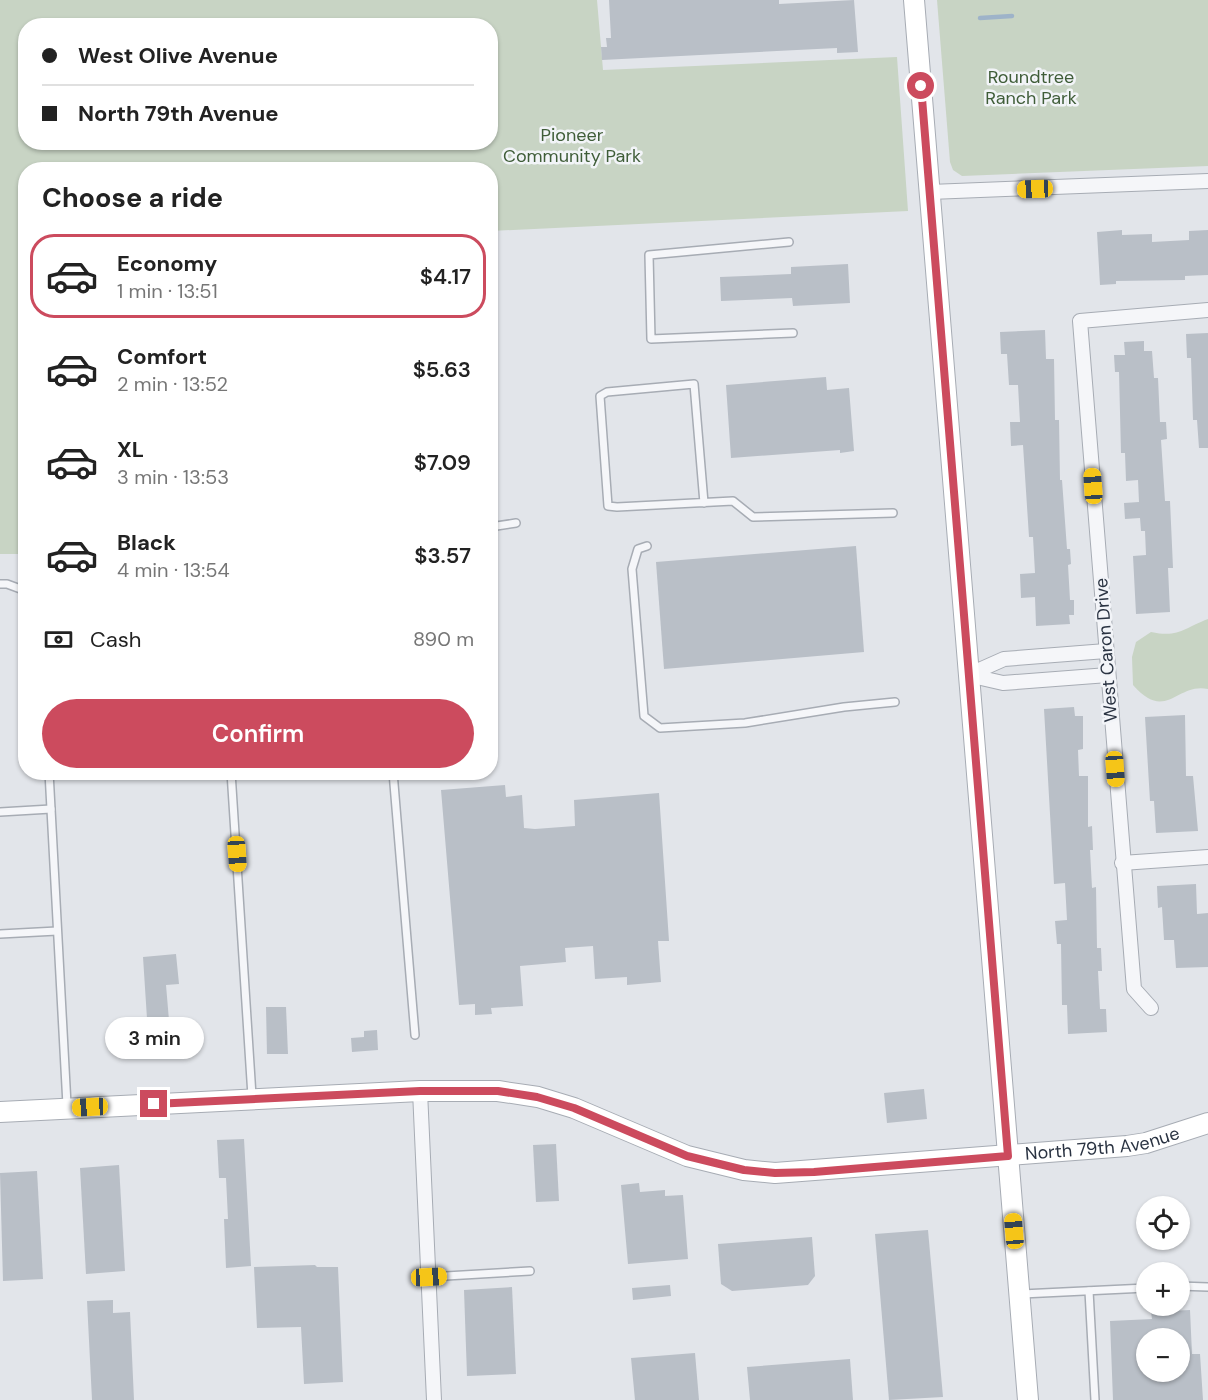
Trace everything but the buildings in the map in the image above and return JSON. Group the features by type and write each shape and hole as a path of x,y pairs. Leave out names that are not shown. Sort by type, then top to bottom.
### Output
{"main road":[{"path":"914,0 1028,1400"},
{"name":"North 79th Avenue","path":"0,1112 481,1090 537,1097 574,1108 687,1156 744,1170 775,1173 1008,1156 1146,1143 1208,1123"}],"street":[{"path":"930,192 1208,181"},
{"name":"West Caron Drive","path":"1151,1008 1134,989 1122,863 1080,321 1208,310"},
{"path":"968,675 1004,660 1106,651"},
{"path":"968,675 1003,683 1108,675"},
{"path":"1122,863 1208,857"},
{"path":"420,1091 434,1400"}],"lane":[{"path":"789,242 649,255 651,339 793,333"},
{"path":"704,502 694,384 607,392 600,396 608,506 733,501 753,517 893,513"},
{"path":"498,526 516,524"},
{"path":"647,546 638,549 632,568 644,716 651,723 660,728 745,723 844,706 895,702"},
{"path":"0,584 18,588"},
{"path":"49,780 67,1108"},
{"path":"232,780 253,1100"},
{"path":"394,780 415,1035"},
{"path":"0,812 51,809"},
{"path":"0,934 57,931"},
{"path":"429,1277 530,1272"},
{"path":"1190,1286 1208,1287"},
{"path":"1019,1295 1136,1289"},
{"path":"1089,1291 1095,1400"}],"green space":[{"name":"Pioneer Community Park","path":"0,0 597,0 603,70 897,57 908,211 498,231 498,162 18,162 18,554 0,554"},
{"name":"Roundtree Ranch Park","path":"937,0 1208,0 1208,166 962,176 953,170 950,162"},
{"path":"1208,619 1208,689 1197,688 1163,701 1154,701 1144,696 1133,685 1132,657 1136,642 1151,632 1175,633"}],"waterway":[{"path":"980,18 1012,16"}],"route":[{"path":"154,1104 420,1091 498,1091 537,1097 574,1108 687,1156 744,1170 775,1173 814,1172 1008,1156 921,86"}]}
